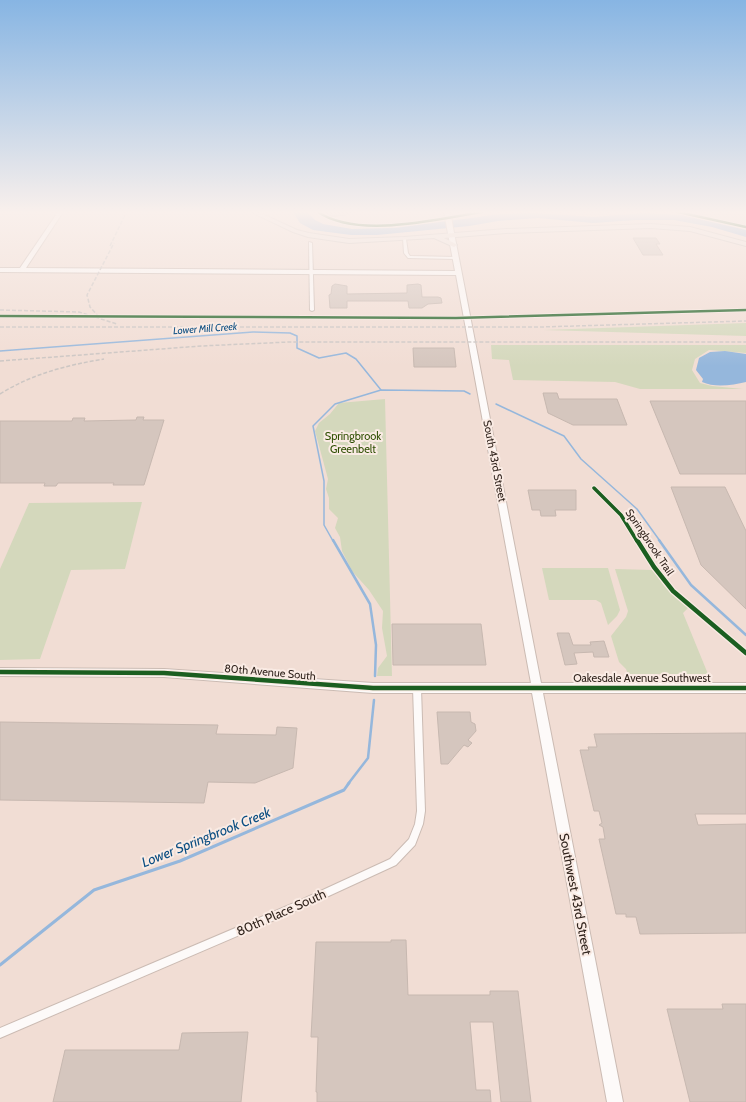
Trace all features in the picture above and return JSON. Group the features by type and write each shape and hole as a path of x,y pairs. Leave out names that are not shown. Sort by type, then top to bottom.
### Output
{"street":[{"path":"22,270 26,263"},
{"path":"310,263 312,310"},
{"name":"South 43rd Street","path":"457,263 538,687"},
{"path":"0,270 459,273"},
{"name":"80th Avenue South","path":"0,672 164,673 336,686 417,688 538,687"},
{"name":"Oakesdale Avenue Southwest","path":"538,687 746,688"},
{"name":"Southwest 43rd Street","path":"538,687 615,1102"},
{"name":"80th Place South","path":"0,1033 304,903 393,862 412,842 419,824 421,811 417,688"}],"green space":[{"path":"746,323 746,336 543,330"},
{"path":"491,345 746,345 746,353 709,350 695,359 692,370 700,383 712,386 743,389 640,389 615,382 513,380 509,360 492,359"},
{"name":"Springbrook Greenbelt","path":"385,399 392,676 377,676 378,668 387,656 382,628 383,611 369,590 352,571 342,551 340,537 335,528 338,518 329,509 329,498 326,489 328,479 315,431 319,423 330,414 339,403"},
{"path":"142,502 125,569 71,570 40,659 0,660 0,569 29,503"},
{"path":"542,568 608,568 620,610 617,616 608,625 601,603 596,600 549,600"},
{"path":"615,569 653,570 664,586 688,608 683,613 708,674 628,674 626,669 619,662 611,636 626,617 628,611"}],"water":[{"path":"725,351 746,354 746,382 730,385 713,385 702,382 703,379 696,370 699,358 710,352"}],"building":[{"path":"335,284 347,286 347,294 407,293 407,285 418,284 421,285 422,297 438,297 441,298 442,303 428,304 422,308 409,308 408,301 347,301 347,308 330,308 329,295 331,294 332,286"},
{"path":"413,348 454,348 456,367 414,367"},
{"path":"543,393 557,393 559,399 617,399 627,425 573,425 548,413"},
{"path":"650,401 746,401 746,474 680,474"},
{"path":"137,417 144,417 143,420 164,420 144,485 113,485 114,483 58,483 56,486 44,486 45,483 0,483 0,421 72,421 73,418 85,418 84,421 136,420"},
{"path":"671,487 725,487 746,531 746,609 701,565"},
{"path":"528,490 576,490 576,510 555,510 556,516 541,516 540,510 532,510"},
{"path":"392,624 481,624 486,665 393,665"},
{"path":"557,633 569,633 573,645 591,645 590,642 604,641 609,657 594,657 593,652 574,653 577,664 565,665"},
{"path":"437,712 470,712 471,722 475,724 476,731 468,740 472,743 468,747 464,745 448,764 441,764"},
{"path":"0,722 218,725 216,734 276,735 277,727 297,728 293,768 255,783 208,782 204,803 0,800"},
{"path":"746,733 746,814 695,814 698,825 746,824 746,933 640,934 636,917 626,917 626,914 616,914 599,839 605,839 603,827 599,825 602,823 599,811 594,811 580,750 589,750 588,747 597,747 594,734"},
{"path":"391,940 406,940 408,995 490,995 490,991 518,991 531,1102 501,1102 493,1022 470,1022 476,1090 490,1090 491,1102 317,1102 318,1037 311,1037 316,942 391,942"},
{"path":"722,1004 746,1004 746,1102 690,1102 667,1009 723,1009"},
{"path":"248,1032 241,1102 53,1102 65,1050 179,1050 182,1033"}],"waterway":[{"name":"Lower Mill Creek","path":"0,351 253,332 290,333 297,336 297,348 319,358 346,353 356,359 381,390"},
{"name":"Lower Springbrook Creek","path":"333,541 324,525 324,481 313,426 335,404 381,390"},
{"name":"Lower Springbrook Creek","path":"381,390 464,391 470,394"},
{"name":"Lower Springbrook Creek","path":"496,404 564,436 581,459 637,509 660,541"},
{"name":"Lower Springbrook Creek","path":"333,540 370,604 376,645 375,676"},
{"name":"Lower Springbrook Creek","path":"659,540 691,585 746,635"},
{"name":"Lower Springbrook Creek","path":"348,784 368,758 374,700"},
{"name":"Lower Springbrook Creek","path":"0,965 94,890 180,861 344,790 349,783"}],"railway":[{"path":"99,317 90,307 87,295 103,263"},
{"path":"0,310 79,312 117,324"},
{"path":"0,327 540,327 746,321"},
{"path":"0,361 201,346 289,342 746,342"},
{"path":"0,394 25,381 50,371 104,359"}],"cycle path":[{"path":"0,316 456,318 746,310"},
{"name":"Springbrook Trail","path":"594,488 621,515 654,567 673,591 746,653"},
{"path":"0,672 164,673 373,688 746,688"}]}
